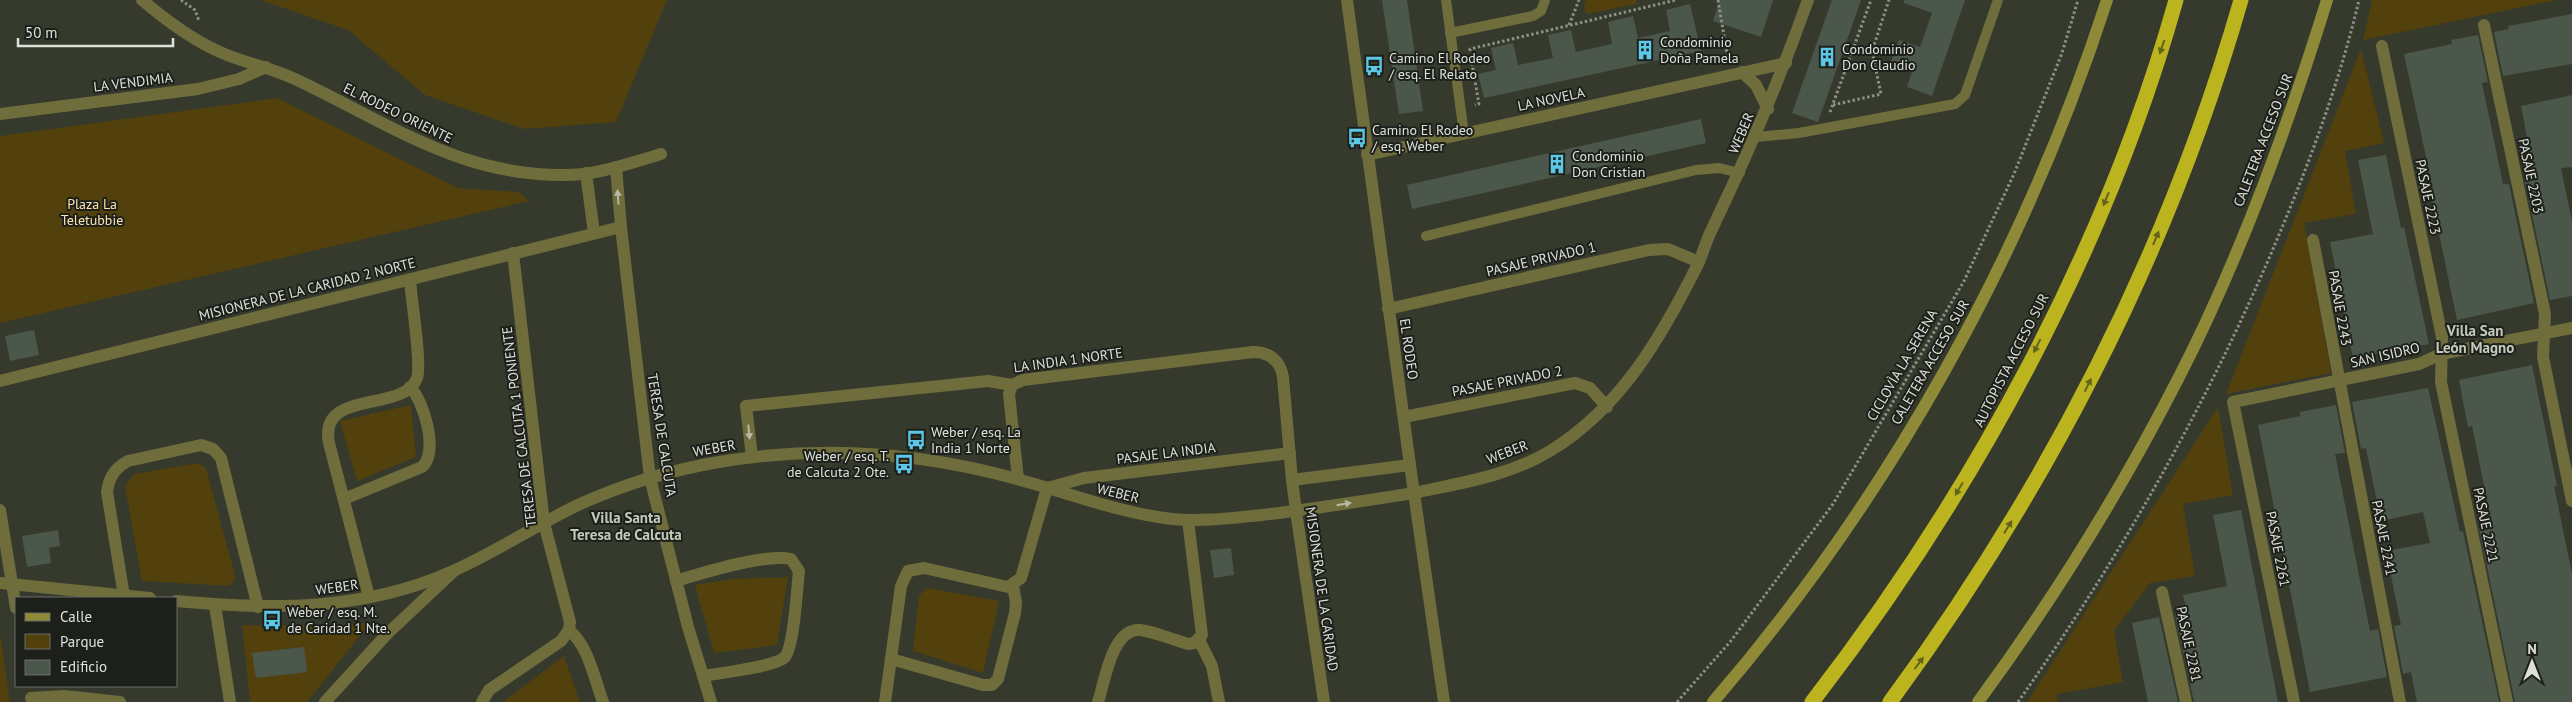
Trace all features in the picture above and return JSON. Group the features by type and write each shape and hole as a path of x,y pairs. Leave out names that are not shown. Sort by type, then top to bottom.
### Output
{"highway":[{"name":"AUTOPISTA ACCESO SUR","path":"1812,702 1919,553 1987,442 2039,344 2099,217 2123,157 2176,0"},
{"path":"1890,702 1948,620 2006,531 2081,398 2114,332 2170,204 2196,137 2241,0"}],"main road":[{"name":"CALETERA ACCESO SUR","path":"1713,702 1764,638 1847,526 1913,423 1949,362 2006,253 2048,162 2084,68 2107,0"},
{"name":"CALETERA ACCESO SUR","path":"1978,702 2070,566 2130,467 2179,378 2206,321 2258,197 2308,62 2327,0"}],"street":[{"name":"EL RODEO ORIENTE","path":"142,0 176,27 207,46 266,67 312,87 415,141 469,162 522,173 550,175 586,174 661,154"},
{"name":"EL RODEO","path":"1347,0 1388,309 1444,702"},
{"name":"WEBER","path":"178,601 258,607 316,606 370,597 454,571 586,502 650,478 700,466 752,457 846,453 893,455 935,460 1018,479 1121,510 1188,520 1211,520 1296,511 1414,494 1513,470 1550,451 1607,407 1628,381 1665,327 1698,262 1756,137 1786,63 1808,0"},
{"name":"PASAJE 2203","path":"2484,25 2545,314 2543,357 2572,501"},
{"name":"PASAJE 2223","path":"2382,46 2440,327 2441,354"},
{"name":"LA NOVELA","path":"1367,155 1786,63"},
{"name":"LA VENDIMIA","path":"0,114 198,89 239,79 266,67"},
{"path":"1736,74 1756,85 1768,109"},
{"name":"TERESA DE CALCUTA","path":"616,167 620,227 650,478 676,581 711,702"},
{"path":"586,174 594,233"},
{"name":"MISIONERA DE LA CARIDAD 2 NORTE","path":"0,381 620,227"},
{"name":"PASAJE 2243","path":"2313,240 2338,381"},
{"name":"PASAJE PRIVADO 1","path":"1388,309 1650,250 1668,249 1698,262"},
{"name":"TERESA DE CALCUTA 1 PONIENTE","path":"514,253 544,523 569,616 569,630"},
{"path":"370,597 328,436 330,423 343,410 398,394 410,387 418,370 410,279"},
{"name":"SAN ISIDRO","path":"2233,402 2419,364 2441,354 2572,328"},
{"name":"LA INDIA 1 NORTE","path":"752,457 746,406 988,381 1012,385 1023,380 1253,352 1260,352 1274,358"},
{"name":"PASAJE 2221","path":"2441,354 2441,382 2507,702"},
{"name":"MISIONERA DE LA CARIDAD","path":"1274,358 1283,376 1292,480 1324,702"},
{"name":"PASAJE 2241","path":"2338,381 2400,702"},
{"name":"PASAJE PRIVADO 2","path":"1404,417 1575,383 1590,388 1607,407"},
{"path":"1012,385 1009,398 1018,479"},
{"path":"344,499 422,467 429,459 430,446 422,404 417,394 410,387"},
{"name":"PASAJE 2261","path":"2233,402 2294,702"},
{"path":"124,596 107,492 111,476 128,461 201,445 213,448 221,458 258,607"},
{"name":"PASAJE LA INDIA","path":"1047,488 1084,478 1290,453"},
{"path":"1292,480 1410,465"},
{"path":"885,702 901,586 908,571 924,568 1002,588 1013,586 1022,573 1047,488"},
{"path":"0,510 6,584 15,606"},
{"path":"1098,702 1117,643 1126,633 1140,630 1188,644 1199,640 1203,630 1188,520"},
{"path":"676,581 715,569 776,559 791,559 799,571 791,643 785,656 771,664 703,676"},
{"path":"326,702 387,634 454,571"},
{"path":"6,584 137,597"},
{"path":"891,659 988,686 992,684 998,679 1015,613 1016,602 1013,586"},
{"name":"PASAJE 2281","path":"2162,592 2186,702"},
{"path":"215,605 230,702"},
{"path":"482,702 489,690 561,641 569,630 579,640 585,652 603,702"},
{"path":"1199,640 1212,666 1219,702"},
{"path":"30,695 112,699 120,702"}],"lane":[{"path":"1446,0 1464,134"},
{"path":"1450,33 1533,16 1541,11 1545,0"},
{"path":"1756,137 1823,129 1950,106 1960,101 1967,88 1998,0"},
{"path":"1426,236 1696,170 1719,168 1740,173"}],"path":[{"path":"1568,26 1579,0"},
{"path":"1460,109 1479,104 1470,49 1676,0"},
{"path":"1718,0 1736,74"},
{"path":"1823,129 1871,0"},
{"path":"1833,105 1881,94 1872,51 1889,0"},
{"name":"CICLOVÌA LA SERENA","path":"1677,702 1730,642 1832,504 1964,281 2014,174 2062,53 2078,0"},
{"path":"2018,702 2094,592 2122,546 2182,442 2227,354 2301,181 2350,39 2359,0"}],"green space":[{"path":"260,0 667,0 616,122 524,129 425,95 348,30"},
{"path":"1586,0 1636,0 1637,4 1586,14 1584,7"},
{"path":"2372,0 2557,0 2363,40"},
{"path":"2361,49 2384,143 2345,151 2356,214 2304,223 2331,373 2226,394"},
{"name":"Plaza La Teletubbie","path":"277,98 458,188 519,192 529,201 0,323 0,136"},
{"path":"411,405 416,457 357,481 340,421"},
{"path":"2218,407 2233,495 2183,504 2195,576 2150,583 2114,631 2123,682 2057,694 2058,702 2027,702"},
{"path":"198,463 206,468 236,579 229,586 142,581 125,486 134,474"},
{"path":"788,577 777,645 714,653 695,585 732,579"},
{"path":"928,588 999,601 983,673 913,651 919,595"},
{"path":"370,623 307,702 250,702 242,625 302,626"},
{"path":"0,633 10,702 0,702"},
{"path":"564,656 580,702 503,702"}],"building":[{"path":"1382,0 1407,0 1423,111 1399,114"},
{"name":"Condominio Doña Pamela","path":"1720,0 1773,0 1761,37 1713,21"},
{"name":"Condominio Don Claudio","path":"1832,0 1861,0 1818,122 1792,113"},
{"name":"Condominio Don Claudio","path":"1904,0 1965,0 1932,96 1907,87 1913,69 1891,62 1899,40 1920,47 1932,13 1904,3"},
{"name":"Condominio Doña Pamela","path":"1690,4 1701,51 1484,98 1478,74 1496,70 1491,48 1513,43 1518,65 1553,58 1548,35 1571,30 1576,52 1612,44 1608,22 1633,16 1638,38 1670,31 1666,10"},
{"path":"2572,14 2572,64 2503,76 2494,32 2509,29 2508,26"},
{"path":"2478,35 2488,82 2482,83 2503,184 2509,184 2534,303 2457,320 2432,200 2435,199 2404,54 2452,44 2451,40"},
{"path":"2572,95 2572,167 2561,168 2572,222 2572,296 2550,300 2525,181 2535,179 2521,106"},
{"name":"Condominio Don Cristian","path":"1701,119 1706,143 1412,209 1407,185"},
{"path":"2386,155 2401,228 2404,227 2429,344 2353,358 2330,242 2373,234 2358,160"},
{"path":"34,330 39,355 10,361 5,336"},
{"path":"2532,365 2557,486 2554,486 2572,574 2572,702 2515,702 2479,528 2492,525 2472,426 2468,427 2459,380"},
{"path":"2428,388 2460,532 2463,531 2499,702 2417,702 2411,672 2403,674 2394,626 2401,625 2386,551 2430,543 2423,512 2381,521 2366,448 2361,449 2352,402"},
{"path":"2336,405 2345,453 2335,454 2370,631 2378,629 2387,677 2310,692 2258,425 2300,416 2300,412"},
{"path":"2241,510 2278,702 2194,702 2175,614 2187,612 2183,595 2227,586 2213,515"},
{"path":"58,530 60,546 49,548 51,563 27,567 22,536"},
{"path":"1231,548 1234,575 1214,578 1210,550"},
{"path":"2159,617 2178,702 2148,702 2132,623"},
{"path":"304,647 307,672 256,678 252,653"}],"place":[{"name":"Condominio Doña Pamela","path":"1645,50"},
{"name":"Condominio Don Claudio","path":"1827,57"},
{"name":"Camino El Rodeo / esq. El Relato","path":"1374,66"},
{"name":"Camino El Rodeo / esq. Weber","path":"1357,138"},
{"name":"Condominio Don Cristian","path":"1557,164"},
{"name":"Weber / esq. La India 1 Norte","path":"916,440"},
{"name":"Weber / esq. T. de Calcuta 2 Ote.","path":"904,464"},
{"name":"Weber / esq. M. de Caridad 1 Nte.","path":"272,620"}],"district":[{"name":"Villa San León Magno","path":"2475,338"},
{"name":"Villa Santa Teresa de Calcuta","path":"626,526"}]}
